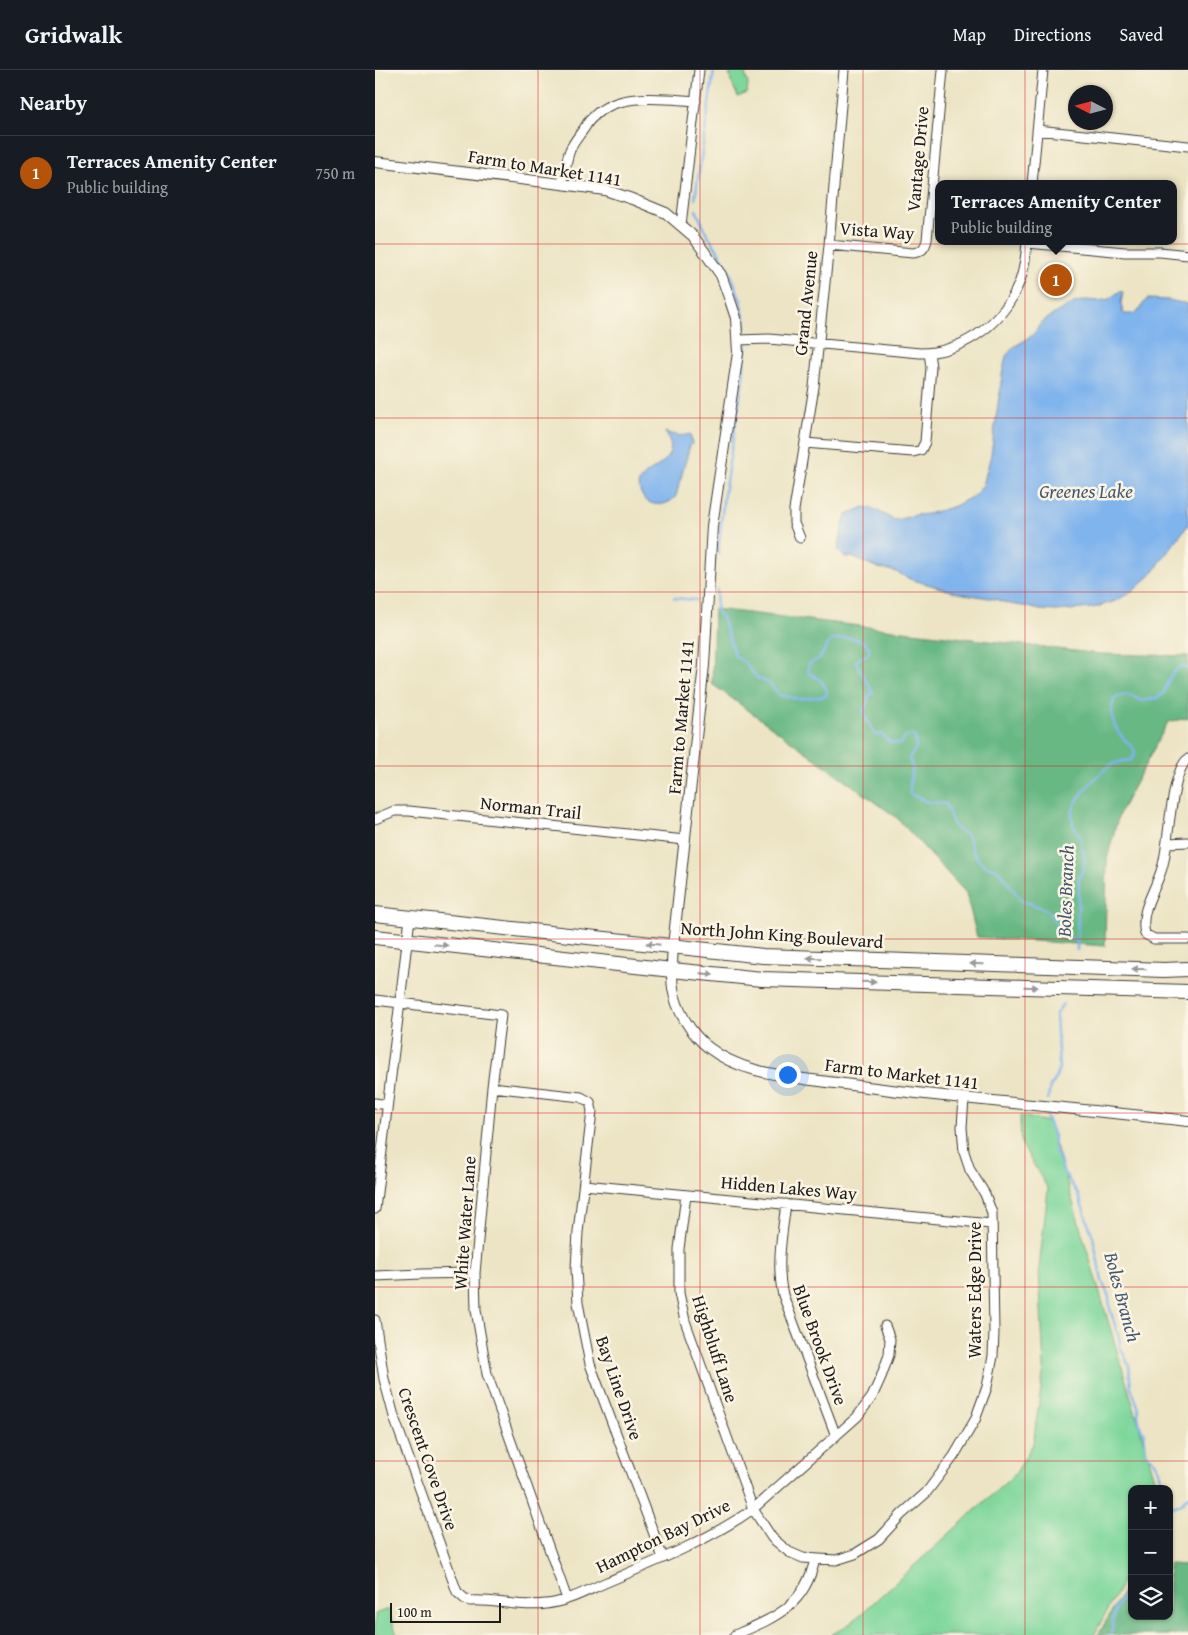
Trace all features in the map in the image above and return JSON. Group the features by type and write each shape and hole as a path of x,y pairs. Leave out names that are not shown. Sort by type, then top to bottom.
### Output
{"main road":[{"name":"North John King Boulevard","path":"375,914 763,956 1164,970 1188,969"},
{"path":"375,937 762,979 1188,992"},
{"path":"1006,986 1007,965"}],"street":[{"path":"681,225 699,70"},
{"name":"Grand Avenue","path":"800,538 794,523 794,510 814,387 819,343 844,70"},
{"name":"Vantage Drive","path":"922,250 927,240 943,70"},
{"path":"1032,180 1043,70"},
{"path":"563,184 570,151 575,141 592,117 609,106 622,101 639,99 659,98 695,101"},
{"path":"1037,130 1188,146"},
{"name":"Farm to Market 1141","path":"375,162 605,190 632,199 666,214 693,236 721,275 731,300 736,318 738,340 735,381 712,526 703,666 672,970 673,989 678,1005 687,1022 702,1042 732,1062 756,1072 965,1098 1188,1121"},
{"name":"Vista Way","path":"829,245 913,253 922,250"},
{"path":"738,340 769,339 911,353 929,353 946,349 979,334 1007,306 1017,290 1023,275 1027,245"},
{"path":"1056,245 1125,252 1160,252 1188,255"},
{"path":"805,443 913,452 921,450 925,442 931,366 929,353"},
{"path":"1187,760 1183,764 1179,775 1162,868 1146,908 1144,925 1145,934 1154,939 1188,939"},
{"name":"Norman Trail","path":"375,819 394,811 409,811 685,840"},
{"path":"1167,843 1188,842"},
{"path":"375,1208 410,918"},
{"path":"375,1000 400,1002"},
{"name":"White Water Lane","path":"400,1002 501,1015 492,1087 475,1273 476,1310 487,1374 567,1599"},
{"name":"Bay Line Drive","path":"492,1087 581,1097 590,1102 592,1111 578,1232 576,1269 578,1303 583,1334 591,1364 663,1558"},
{"name":"Waters Edge Drive","path":"753,1508 772,1538 789,1552 803,1558 836,1560 855,1554 879,1539 902,1514 926,1493 954,1456 975,1420 987,1387 993,1356 992,1213 964,1152 962,1127 965,1098"},
{"path":"375,1103 387,1104"},
{"name":"Hidden Lakes Way","path":"584,1185 991,1224"},
{"name":"Highbluff Lane","path":"686,1195 679,1249 679,1293 685,1321 753,1508"},
{"name":"Blue Brook Drive","path":"786,1204 779,1279 783,1295 836,1436"},
{"path":"375,1276 475,1273"},
{"name":"Crescent Cove Drive","path":"375,1320 385,1379 395,1420 457,1592 465,1599 470,1600"},
{"name":"Hampton Bay Drive","path":"470,1600 515,1604 546,1604 567,1599 663,1558 735,1522 857,1417 872,1397 889,1355 890,1339 885,1326"},
{"path":"735,1635 786,1610 807,1585 812,1575 815,1558"}],"green space":[{"path":"729,70 744,70 748,84 747,93 738,97 731,81"},
{"path":"714,609 1101,654 1188,656 1188,718 1168,722 1119,814 1107,859 1105,946 977,937 966,893 896,817 712,684"},
{"path":"1020,1116 1049,1122 1157,1485 1128,1485 1128,1571 1094,1635 831,1635 851,1623 1016,1473 1033,1444 1044,1368 1039,1269 1048,1189 1021,1143"},
{"path":"1173,1564 1188,1565 1188,1635 1098,1635 1128,1583 1128,1620 1173,1620"},
{"path":"388,1609 397,1635 375,1635 375,1614"}],"water":[{"path":"1059,278 1071,279 1068,287 1061,293 1054,293 1055,282"},
{"name":"Greenes Lake","path":"1120,291 1123,292 1121,303 1123,313 1126,314 1132,314 1141,309 1147,299 1168,300 1188,304 1188,525 1154,572 1132,592 1113,602 1093,608 1056,611 1040,610 1009,604 995,599 958,593 910,579 894,571 878,568 852,557 845,557 838,551 844,520 847,515 864,507 874,509 894,520 928,514 955,506 975,495 983,485 991,455 1006,356 1015,346 1029,338 1041,323 1057,312 1074,303 1086,300 1099,301 1109,299"},
{"path":"665,432 677,435 690,434 692,444 690,445 676,496 665,504 655,504 646,501 638,485 641,479 667,458 670,451 670,443"}],"waterway":[{"path":"695,199 714,70"},
{"path":"696,210 706,232 728,267 741,301 746,328"},
{"path":"718,554 724,494 743,380 746,344"},
{"path":"717,590 716,612 722,617 735,656 744,662 757,678 770,684 779,695 798,699 826,696 827,691 822,682 808,671 809,664 820,658 830,641 852,638 867,644 870,649 868,654 856,662 873,693 868,697 864,715 875,735 881,734 890,742 900,744 906,736 915,736 916,748 909,758 913,769 910,794 928,802 946,804 954,826 967,835 979,860 999,871 1021,900 1047,910 1066,937 1077,941"},
{"path":"674,598 696,600"},
{"name":"Boles Branch","path":"1077,950 1079,878 1083,867 1084,851 1081,847 1082,839 1072,822 1073,809 1088,786 1101,773 1115,763 1131,760 1135,754 1132,747 1114,725 1112,715 1114,699 1125,695 1142,701 1157,698 1164,693 1168,681 1175,671 1181,666 1188,669"},
{"name":"Boles Branch","path":"1048,1099 1050,1086 1054,1082 1059,1068 1056,1014 1063,1004"},
{"name":"Boles Branch","path":"1046,1116 1054,1136 1054,1147 1064,1173 1078,1194 1093,1237 1102,1281 1109,1297 1110,1309 1120,1346 1129,1366 1131,1387 1139,1409 1138,1415 1144,1434 1146,1451 1158,1466 1161,1485"},
{"path":"1173,1507 1181,1504 1188,1496"},
{"path":"1111,1635 1115,1609 1128,1587"}],"place":[{"name":"Terraces Amenity Center","path":"1056,280"}]}
